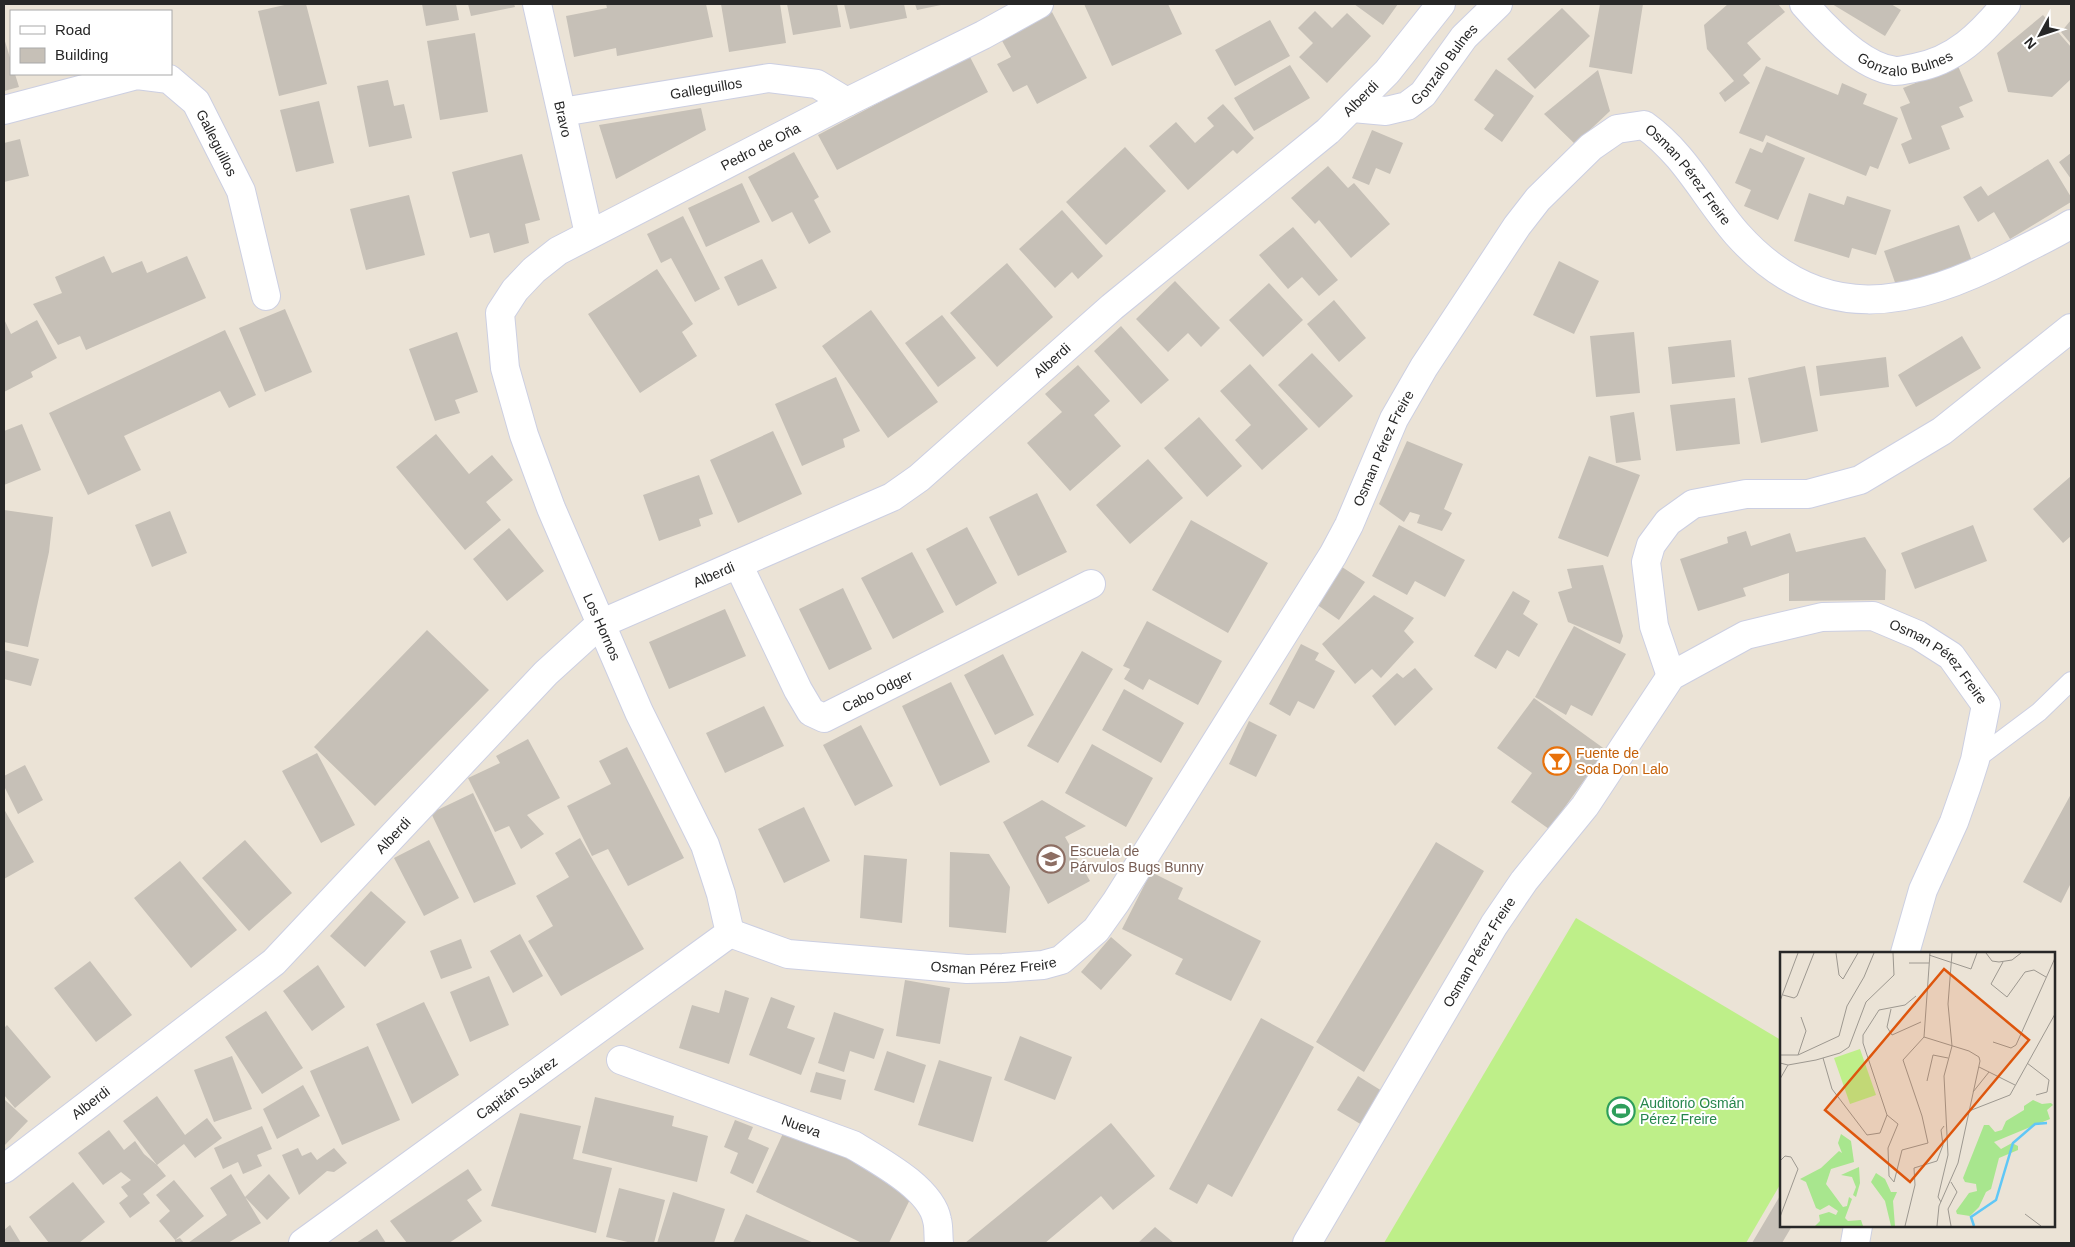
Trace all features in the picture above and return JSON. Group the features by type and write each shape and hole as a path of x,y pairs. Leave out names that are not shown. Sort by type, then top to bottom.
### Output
{"street":[{"name":"Bravo","path":"537,4 589,234"},
{"name":"Pedro de Oña","path":"500,313 516,290 534,270 558,251 847,102 983,35 1035,4"},
{"name":"Alberdi","path":"4,1170 274,962 546,673 600,624 892,497 919,478 1112,307 1328,131 1387,72 1441,4"},
{"name":"Gonzalo Bulnes","path":"1353,108 1386,111 1407,106 1423,94 1464,37 1498,4"},
{"name":"Gonzalo Bulnes","path":"1804,4 1845,45 1869,62 1895,71 1926,66 1953,56 1974,39 2006,4"},
{"name":"Galleguillos","path":"4,110 137,75 169,79 196,102 241,191 266,296"},
{"name":"Galleguillos","path":"562,112 769,78 817,84 847,102"},
{"name":"Osman Pérez Freire","path":"730,933 788,954 967,969 1044,965 1061,960 1081,945 1096,930 1116,902 1333,555 1349,526 1394,420 1430,359 1538,199 1591,146 1618,129 1644,125 1665,140 1736,232 1754,252 1774,268 1808,287 1831,296 1860,300 1893,299 1939,287 1989,267 2071,224"},
{"name":"Los Hornos","path":"500,313 505,368 524,435 550,508 639,712 705,845 722,894 730,933"},
{"path":"1671,676 1654,626 1646,562 1651,545 1668,522 1693,504 1746,494 1808,494 1860,480 1942,432 2071,328"},
{"name":"Cabo Odger","path":"738,564 798,690 811,712 824,718 1091,584"},
{"name":"Osman Pérez Freire","path":"1307,1243 1494,925 1524,881 1585,806 1671,676 1746,635 1822,616 1873,616 1918,635 1951,656 1986,705 1975,760 1954,822 1923,890 1906,952"},
{"name":"Capitán Suárez","path":"303,1243 730,933"},
{"name":"Nueva","path":"621,1060 853,1145 885,1164 921,1191 937,1218 939,1243"},
{"path":"1855,1243 1858,1227"}],"lane":[{"path":"1975,760 2039,712 2071,682"}],"green space":[{"name":"Auditorio Osmán Pérez Freire","path":"1576,918 1780,1039 1780,1185 1746,1243 1384,1243"}],"building":[{"path":"289,4 306,4 327,84 279,96 258,11"},
{"path":"422,4 456,4 459,20 426,26"},
{"path":"468,4 514,4 515,7 471,16"},
{"path":"606,4 706,4 713,37 617,56 616,48 574,57 566,16 607,8"},
{"path":"721,4 780,4 786,43 729,52"},
{"path":"787,4 837,4 841,27 793,35"},
{"path":"844,4 904,4 907,18 850,29"},
{"path":"915,4 941,4 941,5 917,10"},
{"path":"1084,4 1168,4 1182,34 1112,66"},
{"path":"1354,4 1398,4 1383,25"},
{"path":"1600,4 1643,4 1632,74 1589,67"},
{"path":"1728,4 1778,4 1785,12 1747,43 1761,59 1743,75 1750,83 1725,102 1719,93 1734,81 1707,49 1704,25"},
{"path":"1832,4 1891,4 1901,10 1885,36"},
{"path":"1562,8 1590,36 1535,89 1507,59"},
{"path":"1315,11 1332,28 1347,13 1371,36 1327,83 1299,57 1313,43 1298,28"},
{"path":"1052,12 1087,78 1037,104 1027,85 1013,92 997,64 1011,57 1001,39"},
{"path":"2043,15 2071,47 2071,79 2052,97 2008,92 1997,53"},
{"path":"1270,20 1290,56 1235,86 1215,50"},
{"path":"2071,20 2071,44 2061,32"},
{"path":"475,33 488,112 440,120 427,41"},
{"path":"4,38 10,58 10,75 15,75 19,87 4,91"},
{"path":"969,55 988,92 837,170 818,135"},
{"path":"1290,65 1310,98 1254,131 1234,98"},
{"path":"1766,66 1838,95 1842,83 1867,94 1863,104 1898,118 1878,169 1870,166 1866,176 1766,135 1763,142 1739,133"},
{"path":"1958,66 1973,101 1959,107 1964,117 1941,126 1950,149 1909,164 1901,144 1912,139 1900,107 1910,103 1903,88"},
{"path":"1496,69 1534,96 1502,142 1484,129 1494,115 1474,100"},
{"path":"1598,70 1610,111 1575,144 1544,114"},
{"path":"388,80 394,106 404,104 412,138 369,147 357,86"},
{"path":"319,101 334,163 296,172 280,110"},
{"path":"1223,104 1254,138 1237,154 1233,150 1188,190 1149,146 1176,122 1195,143 1214,126 1207,118"},
{"path":"701,108 706,130 616,179 599,125"},
{"path":"1372,130 1403,143 1390,174 1376,168 1369,185 1352,178"},
{"path":"20,139 29,176 4,182 4,143"},
{"path":"1767,142 1805,158 1778,220 1744,206 1751,190 1735,183 1750,148 1762,153"},
{"path":"1125,147 1166,191 1106,245 1066,202"},
{"path":"794,152 819,197 814,200 831,232 809,244 792,212 772,222 748,177"},
{"path":"2071,153 2071,179 2059,162"},
{"path":"522,154 540,220 525,224 529,243 494,253 489,233 470,238 452,172"},
{"path":"2048,159 2071,197 2071,202 2010,239 1994,212 1978,222 1963,197 1981,186 1988,196"},
{"path":"1328,166 1348,188 1354,183 1390,224 1351,258 1319,220 1315,224 1291,198"},
{"path":"742,183 760,222 706,247 688,208"},
{"path":"1809,193 1844,205 1847,196 1891,210 1876,255 1852,248 1849,258 1794,241"},
{"path":"409,195 425,255 366,270 350,209"},
{"path":"1062,210 1103,256 1078,279 1072,272 1055,288 1019,249"},
{"path":"683,216 720,289 695,302 671,258 661,263 647,234"},
{"path":"1959,225 1973,264 1898,291 1884,251"},
{"path":"1293,227 1338,280 1319,296 1302,277 1288,289 1259,255"},
{"path":"104,256 112,273 142,261 147,273 187,256 206,298 86,350 80,336 58,345 33,304 62,293 55,277"},
{"path":"762,259 777,288 738,306 724,277"},
{"path":"1559,261 1599,281 1574,334 1533,315"},
{"path":"1007,263 1053,317 997,367 950,313"},
{"path":"657,269 693,324 682,332 697,356 640,393 588,314"},
{"path":"1175,281 1220,328 1201,347 1188,333 1168,352 1136,319"},
{"path":"1269,283 1303,320 1263,357 1229,320"},
{"path":"1334,300 1366,338 1339,362 1307,324"},
{"path":"285,309 312,372 265,392 239,328"},
{"path":"871,310 938,402 888,438 822,346"},
{"path":"942,315 976,358 938,387 905,343"},
{"path":"4,319 11,334 37,320 57,358 31,372 33,377 4,392"},
{"path":"1121,326 1169,380 1141,404 1094,351"},
{"path":"225,330 256,395 229,408 220,391 124,436 141,470 88,495 49,413"},
{"path":"457,332 478,392 455,400 460,413 435,421 409,349"},
{"path":"1634,332 1640,393 1596,397 1590,336"},
{"path":"1962,336 1981,368 1916,407 1898,375"},
{"path":"1731,340 1735,377 1672,384 1668,347"},
{"path":"1312,353 1353,396 1319,428 1278,385"},
{"path":"1886,357 1889,387 1820,396 1816,366"},
{"path":"1250,364 1308,429 1262,470 1235,440 1251,425 1220,391"},
{"path":"1078,365 1110,401 1094,415 1121,446 1070,491 1027,443 1062,412 1045,394"},
{"path":"1805,366 1818,431 1761,443 1748,378"},
{"path":"836,377 860,431 843,439 845,447 802,466 775,404"},
{"path":"1735,398 1740,444 1676,451 1670,405"},
{"path":"1634,412 1641,460 1616,463 1610,416"},
{"path":"1199,417 1242,466 1207,497 1164,448"},
{"path":"22,424 41,470 4,485 4,431"},
{"path":"773,431 802,494 738,523 710,460"},
{"path":"436,434 469,474 492,455 513,480 486,502 501,520 465,550 396,467"},
{"path":"1407,441 1463,464 1444,509 1452,513 1442,531 1417,523 1420,515 1410,512 1404,522 1379,504"},
{"path":"1589,456 1640,475 1608,557 1558,538"},
{"path":"1148,459 1183,498 1130,544 1096,505"},
{"path":"699,475 713,514 699,519 701,526 659,541 643,495"},
{"path":"2071,476 2071,536 2063,543 2033,509"},
{"path":"1037,493 1067,552 1018,576 989,517"},
{"path":"4,510 53,517 49,552 28,647 4,642"},
{"path":"170,511 187,553 152,567 135,525"},
{"path":"1191,520 1268,563 1228,633 1152,590"},
{"path":"1399,525 1465,560 1445,597 1415,581 1407,595 1372,576"},
{"path":"1973,525 1987,561 1915,589 1901,553"},
{"path":"967,527 997,583 956,606 926,549"},
{"path":"509,528 544,571 507,601 473,559"},
{"path":"1746,531 1751,546 1790,533 1796,552 1865,537 1886,570 1885,600 1789,601 1789,573 1743,588 1746,596 1698,611 1680,559 1728,543 1727,537"},
{"path":"912,552 944,612 893,639 861,578"},
{"path":"1603,565 1623,636 1620,644 1568,622 1558,592 1572,588 1567,569"},
{"path":"1342,567 1365,582 1339,620 1316,604"},
{"path":"843,588 872,649 829,670 799,609"},
{"path":"1513,591 1530,601 1523,614 1538,624 1519,657 1507,650 1496,669 1474,656"},
{"path":"1374,595 1414,618 1404,631 1414,642 1381,678 1372,669 1355,684 1322,644"},
{"path":"725,609 746,656 669,689 649,642"},
{"path":"1147,621 1222,661 1198,705 1149,679 1143,690 1124,679 1130,669 1123,666"},
{"path":"1574,626 1626,654 1592,716 1571,705 1566,715 1535,697"},
{"path":"427,630 489,690 375,806 314,747"},
{"path":"1301,644 1319,653 1315,660 1335,671 1314,709 1298,701 1290,716 1269,704"},
{"path":"4,650 39,659 31,686 4,679"},
{"path":"1082,651 1113,669 1058,763 1027,746"},
{"path":"1003,654 1034,715 995,735 964,675"},
{"path":"1415,668 1433,689 1395,726 1372,696 1397,673 1403,678"},
{"path":"951,682 990,762 940,786 902,706"},
{"path":"1124,689 1184,723 1161,763 1102,730"},
{"name":"Fuente de Soda Don Lalo","path":"1534,698 1606,750 1549,829 1511,802 1532,773 1497,748"},
{"path":"764,706 784,746 725,773 706,733"},
{"path":"1249,721 1277,735 1256,777 1229,764"},
{"path":"861,725 893,786 855,806 823,745"},
{"path":"528,739 560,798 527,815 544,834 521,849 509,826 495,832 468,778 500,763 496,756"},
{"path":"1092,744 1153,778 1126,827 1065,793"},
{"path":"627,747 684,858 628,886 608,849 592,856 567,806 611,784 599,761"},
{"path":"317,753 355,825 321,843 282,771"},
{"path":"25,765 43,800 18,814 4,786 4,776"},
{"path":"473,793 516,884 474,903 431,813"},
{"path":"2071,794 2071,883 2061,903 2023,882"},
{"name":"Escuela de Párvulos Bugs Bunny","path":"1042,800 1086,826 1065,837 1090,881 1048,904 1003,822"},
{"path":"804,807 830,861 784,883 758,829"},
{"path":"4,809 34,862 4,879"},
{"path":"580,838 644,949 561,996 528,941 553,926 536,896 569,877 555,853"},
{"path":"245,840 292,893 249,931 202,878"},
{"path":"429,840 459,898 424,916 394,858"},
{"path":"1436,842 1484,871 1364,1072 1316,1042"},
{"path":"950,852 989,854 1010,887 1006,933 949,927"},
{"path":"864,855 907,859 902,923 860,918"},
{"path":"180,861 237,930 191,968 134,898"},
{"path":"1151,872 1183,888 1178,899 1261,941 1231,1001 1175,974 1183,959 1122,929"},
{"path":"371,891 406,922 365,967 330,936"},
{"path":"520,934 543,976 513,993 490,951"},
{"path":"1111,937 1132,955 1101,990 1081,972"},
{"path":"461,939 472,968 441,979 430,951"},
{"path":"90,961 132,1015 96,1042 54,988"},
{"path":"318,965 345,1007 312,1031 283,991"},
{"path":"489,976 509,1025 470,1042 450,992"},
{"path":"905,980 950,988 940,1044 896,1036"},
{"path":"725,990 749,998 729,1064 679,1048 692,1005 719,1013"},
{"path":"771,997 795,1006 787,1028 815,1038 801,1075 749,1055"},
{"path":"424,1002 459,1075 412,1104 376,1024"},
{"path":"266,1011 303,1068 262,1094 225,1037"},
{"path":"834,1012 884,1029 874,1059 850,1051 844,1072 818,1063"},
{"path":"1261,1018 1314,1047 1232,1197 1208,1184 1197,1204 1169,1189"},
{"path":"7,1025 51,1077 15,1108 4,1095 4,1028"},
{"path":"1020,1036 1072,1057 1055,1100 1004,1080"},
{"path":"368,1046 400,1120 342,1145 310,1071"},
{"path":"887,1051 926,1065 914,1103 874,1090"},
{"path":"232,1056 252,1109 214,1122 194,1070"},
{"path":"939,1060 992,1077 973,1142 918,1125"},
{"path":"816,1072 846,1080 841,1100 810,1092"},
{"path":"1358,1076 1382,1091 1362,1125 1337,1110"},
{"path":"303,1085 320,1116 277,1139 263,1109"},
{"path":"157,1096 185,1135 207,1118 222,1138 195,1158 184,1144 157,1165 123,1121"},
{"path":"595,1097 674,1116 672,1126 708,1136 697,1182 582,1153"},
{"path":"4,1099 28,1121 4,1146"},
{"path":"520,1113 581,1126 573,1159 612,1168 596,1233 491,1206"},
{"path":"735,1120 753,1127 748,1139 769,1148 753,1184 730,1173 738,1153 724,1147"},
{"path":"1111,1123 1155,1176 1113,1210 1101,1196 1045,1243 965,1243"},
{"path":"262,1126 272,1149 257,1155 262,1166 243,1174 238,1162 223,1169 214,1148"},
{"path":"785,1129 853,1154 914,1191 889,1243 862,1243 756,1192"},
{"path":"109,1130 124,1150 135,1141 144,1154 166,1176 143,1194 150,1203 130,1218 119,1203 128,1196 121,1187 131,1180 121,1172 103,1185 78,1153"},
{"path":"298,1148 302,1156 311,1152 317,1160 334,1148 347,1163 334,1172 327,1171 299,1195 282,1155"},
{"path":"468,1169 482,1190 467,1200 482,1221 449,1243 407,1243 390,1221"},
{"path":"231,1174 261,1223 228,1243 188,1243 227,1215 210,1188"},
{"path":"269,1174 290,1198 267,1220 245,1197"},
{"path":"174,1180 204,1216 175,1240 159,1221 170,1211 156,1195"},
{"path":"73,1182 105,1222 79,1243 49,1243 29,1217"},
{"path":"619,1188 665,1200 654,1243 632,1243 606,1237"},
{"path":"673,1192 725,1209 714,1243 657,1243"},
{"path":"1780,1196 1780,1227 1791,1227 1782,1243 1752,1243"},
{"path":"746,1214 814,1243 733,1243"},
{"path":"10,1225 21,1243 4,1243 4,1230"},
{"path":"1155,1227 1174,1243 1138,1243"},
{"path":"377,1229 386,1243 356,1243"},
{"path":"180,1238 184,1243 175,1243 175,1240"}],"place":[{"name":"Fuente de Soda Don Lalo","path":"1557,761"},
{"name":"Escuela de Párvulos Bugs Bunny","path":"1051,859"},
{"name":"Auditorio Osmán Pérez Freire","path":"1621,1111"}]}
